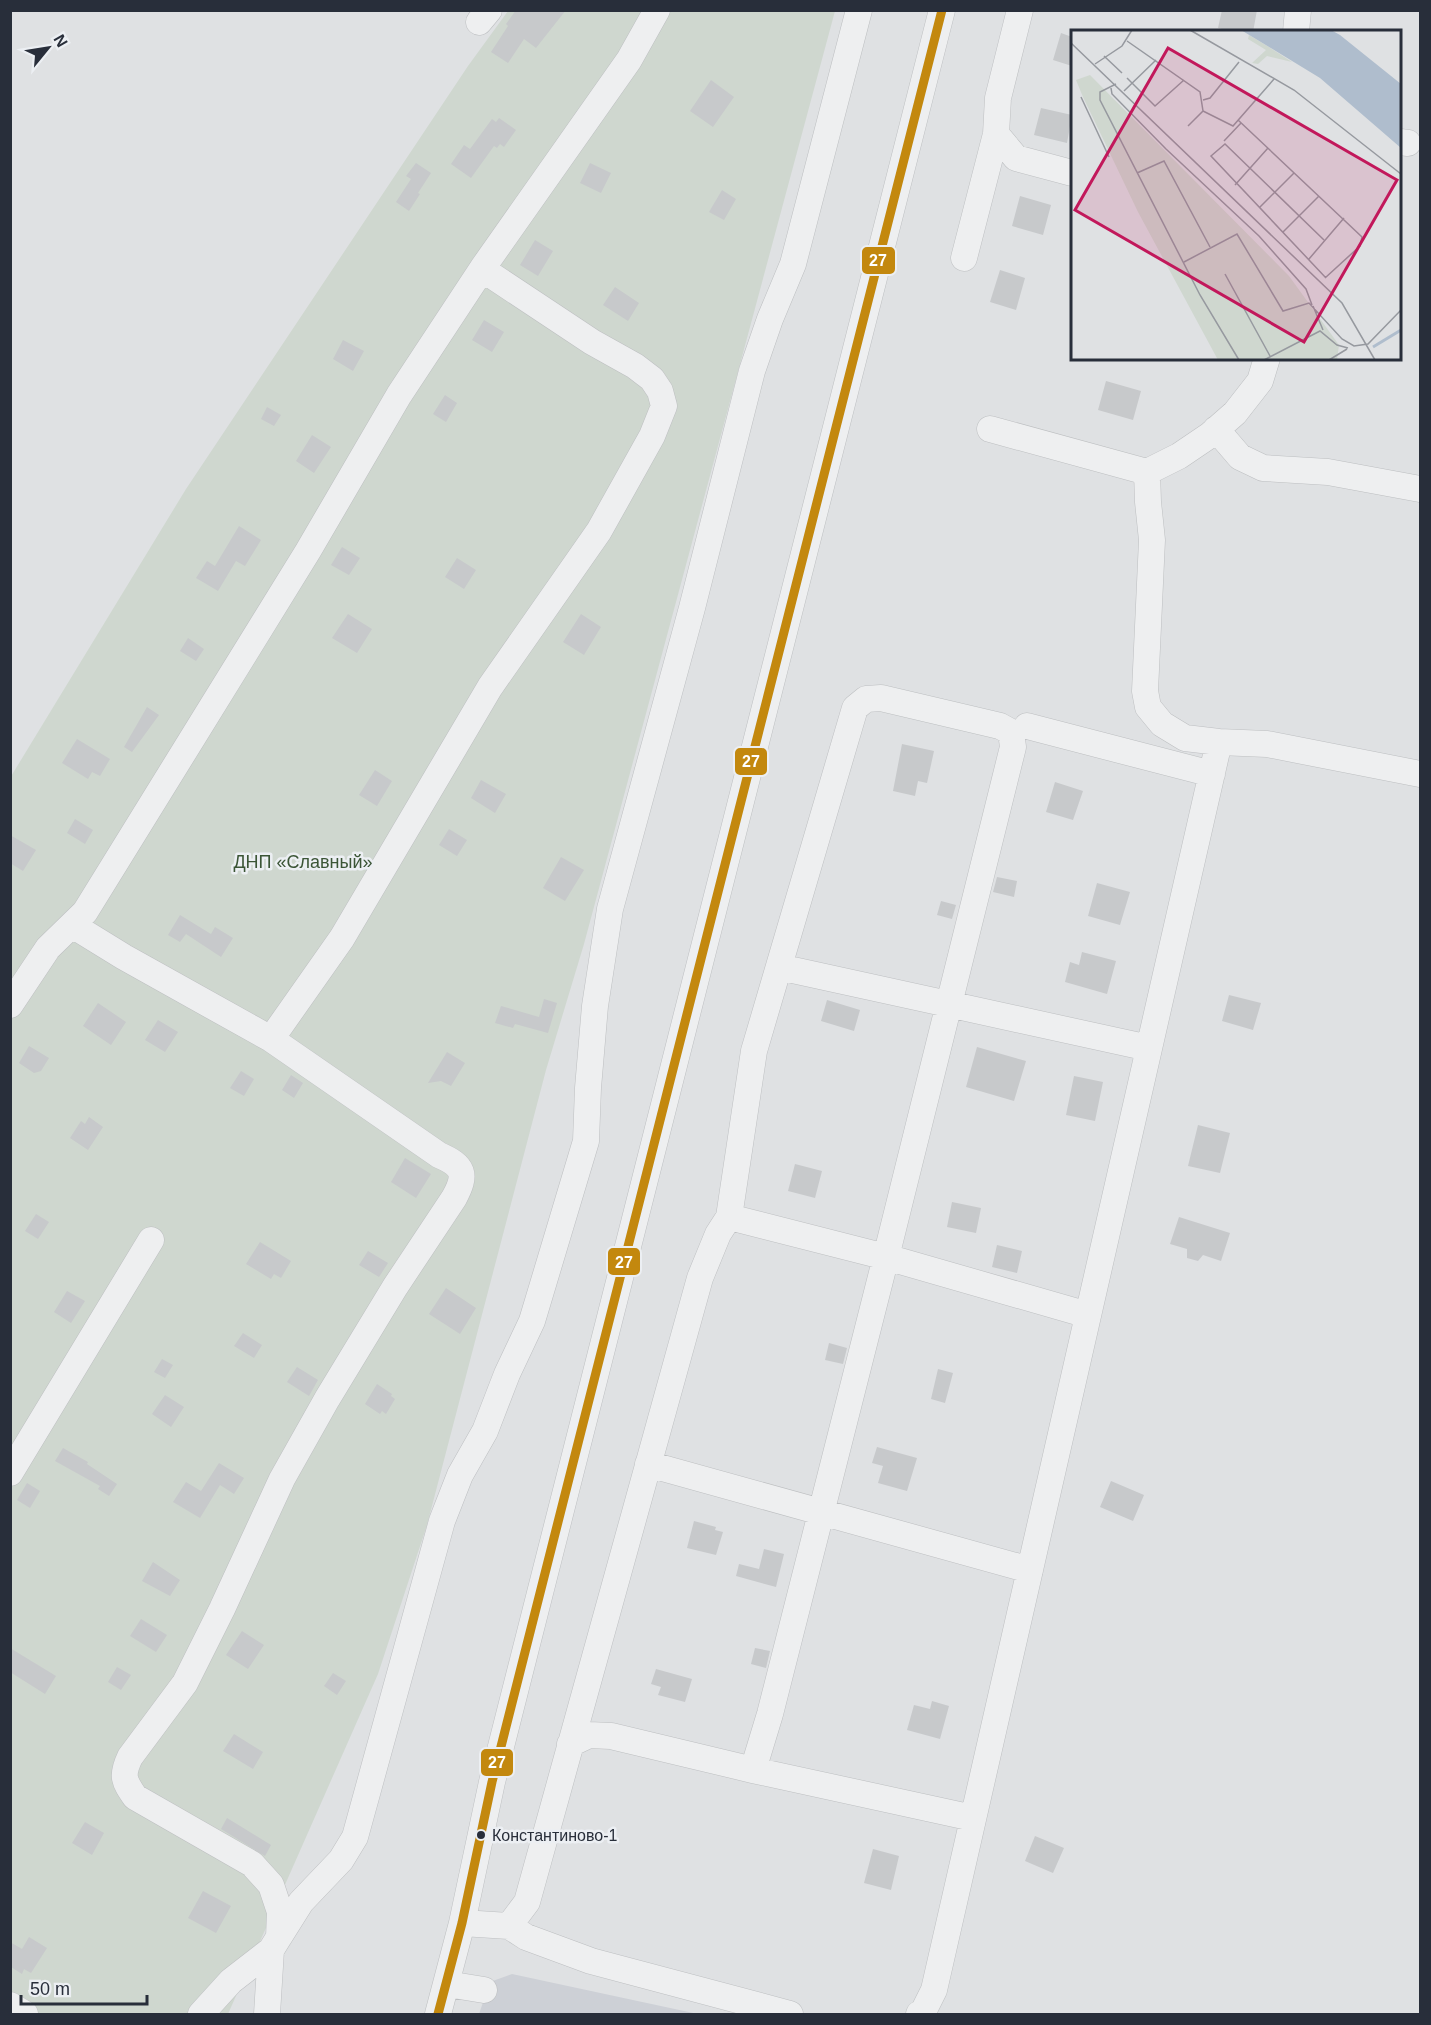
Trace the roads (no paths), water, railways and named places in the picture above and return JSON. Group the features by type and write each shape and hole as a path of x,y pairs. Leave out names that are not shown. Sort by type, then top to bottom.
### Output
{"street":[{"path":"10,1005 48,948 85,912 308,551 399,395 482,269 629,60 657,10"},
{"path":"201,2014 231,1981 275,1944 301,1902 341,1860 355,1837 442,1521 460,1474 485,1431 507,1374 532,1321 586,1141 595,1006 610,909 692,608 752,371 793,264 859,10"},
{"path":"438,2014 462,1923 495,1770 942,10"},
{"path":"964,258 996,134 998,98 1020,10"},
{"path":"1296,30 1298,10"},
{"path":"996,134 1016,158 1071,174"},
{"path":"271,1039 342,938 490,687 599,531 652,436 664,406 660,391 652,379 635,366 592,342 482,269"},
{"path":"990,429 1147,472 1179,456 1235,413 1260,381 1266,360"},
{"path":"1216,429 1240,457 1263,468 1328,472 1420,489"},
{"path":"1147,472 1152,540 1145,691 1148,707 1162,724 1185,738 1268,744 1420,774"},
{"path":"509,1926 527,1902 700,1278 718,1234 729,1217 754,1051 855,708 866,699 881,698 1000,726 1011,732 1012,747 886,1257 770,1714 753,1770"},
{"path":"1027,726 1212,774"},
{"path":"919,2014 923,2012 933,1990 1219,742"},
{"path":"72,925 124,957 271,1039 439,1155 453,1161 461,1171 462,1183 340,1378 282,1479 185,1683 130,1757 123,1771 126,1784 135,1797 252,1864 271,1885 280,1912 267,2014"},
{"path":"778,967 1149,1048"},
{"path":"729,1217 886,1257 1088,1315"},
{"path":"10,1473 151,1240"},
{"path":"648,1464 1030,1570"},
{"path":"570,1744 589,1736 611,1736 973,1818"},
{"path":"462,1923 509,1926 526,1937 591,1961 789,2014"},
{"path":"447,1984 484,1990"},
{"path":"10,2006 25,2014"}],"place":[{"name":"Константиново-1","path":"481,1835"}],"park label":[{"name":"ДНП «Славный»","path":"303,862"}]}
